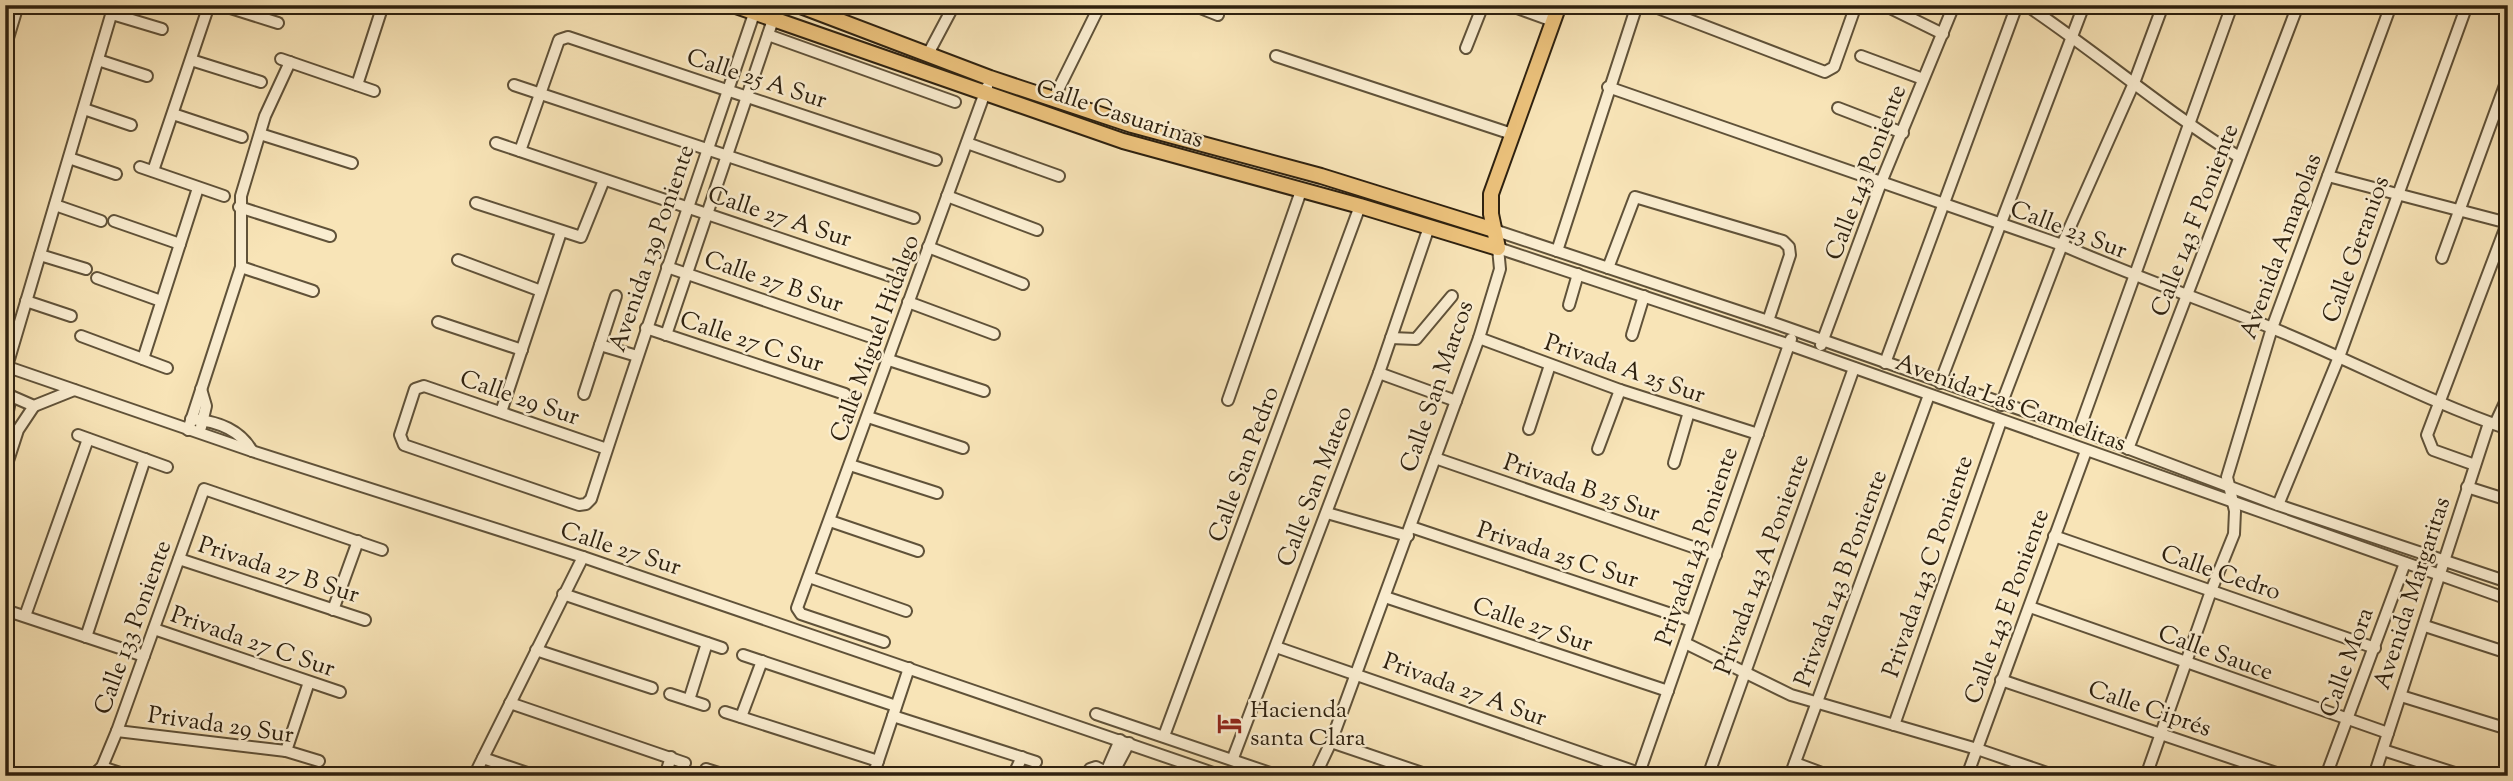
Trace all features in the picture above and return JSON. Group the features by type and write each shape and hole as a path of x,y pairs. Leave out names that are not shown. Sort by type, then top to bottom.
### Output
{"main road":[{"name":"Calle Casuarinas","path":"733,5 756,9 773,20 1123,141 1360,206 1498,248"},
{"name":"Calle Casuarinas","path":"798,5 990,78 1132,124 1321,176 1494,230"},
{"name":"Calle San Marcos","path":"1498,248 1491,194 1559,5"}],"street":[{"path":"5,48 18,5"},
{"path":"153,172 209,5"},
{"path":"221,5 278,23"},
{"path":"257,17 261,5"},
{"path":"357,85 383,5"},
{"name":"Avenida 139 Poniente","path":"666,335 778,5"},
{"path":"928,54 954,5"},
{"path":"1054,98 1100,5"},
{"path":"1193,5 1218,15"},
{"path":"1466,48 1483,5"},
{"path":"1509,5 1553,21"},
{"path":"1557,251 1608,87 1637,5"},
{"path":"1650,5 1825,72 1834,67 1856,5"},
{"path":"1884,5 1943,34"},
{"name":"Calle 143 Poniente","path":"1818,355 1882,180 1954,5"},
{"path":"1885,363 2017,5"},
{"path":"2026,5 2072,36 2188,125 2239,157"},
{"path":"1940,383 2084,5"},
{"path":"2001,405 2062,245 2134,83 2163,5"},
{"path":"2079,430 2232,5"},
{"name":"Calle 143 F Poniente","path":"2128,449 2298,5"},
{"name":"Avenida Amapolas","path":"2146,776 2211,591 2234,534 2233,504 2227,477 2230,460 2272,328 2391,5"},
{"name":"Calle Geranios","path":"2278,505 2339,357 2467,5"},
{"name":"Avenida 139 Poniente","path":"586,504 591,499 646,328 756,9"},
{"path":"6,366 113,10 162,29"},
{"path":"768,35 955,102"},
{"name":"Calle 25 A Sur","path":"541,94 564,37 936,160"},
{"path":"1276,56 1512,134"},
{"path":"1861,56 1923,79"},
{"path":"98,60 147,76"},
{"path":"191,60 261,82"},
{"path":"192,427 201,389 241,267 239,207 260,134 286,60 374,91"},
{"path":"2442,258 2508,77"},
{"name":"Calle Miguel Hidalgo","path":"884,642 798,612 990,78"},
{"path":"514,85 914,218"},
{"name":"Calle 23 Sur","path":"1608,87 1882,180 2001,226 2062,245 2133,276 2272,328 2439,404 2508,429"},
{"path":"520,151 541,94"},
{"path":"83,108 131,125"},
{"path":"1838,108 1903,133"},
{"path":"173,114 242,137"},
{"path":"260,134 352,163"},
{"name":"Calle 27 A Sur","path":"496,143 891,276"},
{"path":"967,143 1059,176"},
{"path":"69,158 116,174"},
{"path":"140,167 223,196"},
{"path":"2328,176 2508,222 2427,435 2428,444 2433,450 2475,465"},
{"path":"476,203 575,237 584,234 604,180"},
{"path":"143,359 198,188"},
{"path":"1228,400 1301,191"},
{"path":"947,197 1037,230"},
{"path":"1608,268 1635,197 1783,241 1789,247 1790,255 1768,321"},
{"path":"55,205 101,221"},
{"name":"Calle San Pedro","path":"1164,736 1360,206"},
{"path":"239,207 330,236"},
{"path":"114,221 180,244"},
{"name":"Calle San Mateo","path":"1233,758 1379,373 1429,227"},
{"name":"Avenida Las Carmelitas","path":"1494,230 1768,321 2444,562"},
{"path":"501,412 561,232"},
{"path":"928,247 1023,284"},
{"name":"Avenida Las Carmelitas","path":"1498,248 1790,345 2233,504 2508,599"},
{"name":"Calle San Marcos","path":"1315,776 1357,673 1479,338 1500,269 1498,248"},
{"path":"40,255 86,269"},
{"path":"458,260 541,290"},
{"path":"241,267 313,291"},
{"name":"Calle 27 B Sur","path":"667,267 868,336"},
{"path":"1569,306 1578,274"},
{"path":"97,278 161,301"},
{"path":"584,394 616,296"},
{"path":"1391,338 1416,339 1452,296"},
{"path":"1632,335 1644,296"},
{"path":"26,301 71,316"},
{"path":"908,302 994,334"},
{"path":"438,322 522,350"},
{"name":"Calle 27 C Sur","path":"646,328 845,394"},
{"name":"Privada 143 Poniente","path":"1639,774 1793,331"},
{"path":"81,336 167,368"},
{"name":"Privada A 25 Sur","path":"1479,338 1620,390 1758,434"},
{"path":"600,345 637,356"},
{"path":"889,360 984,391"},
{"path":"1528,429 1549,365"},
{"name":"Calle 27 Sur","path":"6,366 192,427 252,451 583,557 1220,776"},
{"name":"Privada 143 A Poniente","path":"1708,776 1853,368"},
{"path":"1379,373 1456,401"},
{"name":"Calle 29 Sur","path":"586,504 579,505 404,445 400,435 419,386 607,449"},
{"path":"201,389 206,406 204,421"},
{"path":"5,470 18,430 34,406 74,390"},
{"path":"1598,449 1620,390"},
{"path":"5,426 8,392 34,406"},
{"name":"Privada 143 B Poniente","path":"1790,776 1929,395"},
{"name":"Avenida Margaritas","path":"2374,776 2425,626 2467,487 2492,424 2508,396"},
{"path":"1674,463 1689,412"},
{"path":"868,417 964,448"},
{"path":"192,427 204,421 241,435 252,451"},
{"name":"Privada 143 C Poniente","path":"1894,725 2001,421"},
{"path":"25,616 83,437 167,467"},
{"name":"Calle 143 E Poniente","path":"1968,776 2086,451"},
{"name":"Privada B 25 Sur","path":"1435,458 1716,555"},
{"path":"86,637 145,459"},
{"path":"850,466 937,494"},
{"path":"2467,487 2508,500"},
{"name":"Calle 133 Poniente","path":"92,776 102,766 117,731 204,489 358,541"},
{"name":"Privada 25 C Sur","path":"1327,513 1409,532 1692,621"},
{"path":"830,522 918,551"},
{"name":"Calle Cedro","path":"2054,536 2375,648"},
{"path":"333,610 358,541 382,550"},
{"path":"474,776 583,557"},
{"name":"Privada 27 B Sur","path":"179,559 365,620"},
{"path":"2444,562 2508,582"},
{"name":"Calle Mora","path":"2326,776 2405,563"},
{"path":"809,577 906,611"},
{"path":"563,594 722,648"},
{"name":"Calle 27 Sur","path":"1385,597 1668,691"},
{"name":"Calle Sauce","path":"2031,607 2185,664 2388,733"},
{"path":"5,610 144,656"},
{"path":"2425,626 2508,653"},
{"name":"Privada 27 C Sur","path":"154,629 340,692"},
{"path":"689,700 707,643"},
{"path":"1685,643 1744,670 1773,687 2056,776"},
{"name":"Privada 27 A Sur","path":"1276,647 1357,673 1639,774"},
{"path":"536,650 652,688"},
{"path":"743,655 1036,762"},
{"path":"741,717 762,661"},
{"path":"873,776 909,668"},
{"name":"Calle Ciprés","path":"2001,680 2285,776"},
{"path":"286,751 309,682"},
{"path":"670,694 704,705"},
{"path":"2401,696 2508,729"},
{"path":"510,703 685,763"},
{"path":"725,712 878,761"},
{"path":"1096,714 1233,758 1279,776"},
{"name":"Privada 29 Sur","path":"117,731 286,751 319,761"},
{"path":"1086,776 1093,767 1111,774 1125,742"},
{"path":"1331,742 1431,776"},
{"path":"2383,750 2464,776"},
{"path":"665,776 671,757"},
{"path":"1013,776 1022,757"},
{"path":"483,758 536,776"},
{"path":"1795,763 1830,776"},
{"path":"102,766 128,776"},
{"path":"706,769 727,776"}],"place":[{"name":"Hacienda santa Clara","path":"1230,723"}]}
